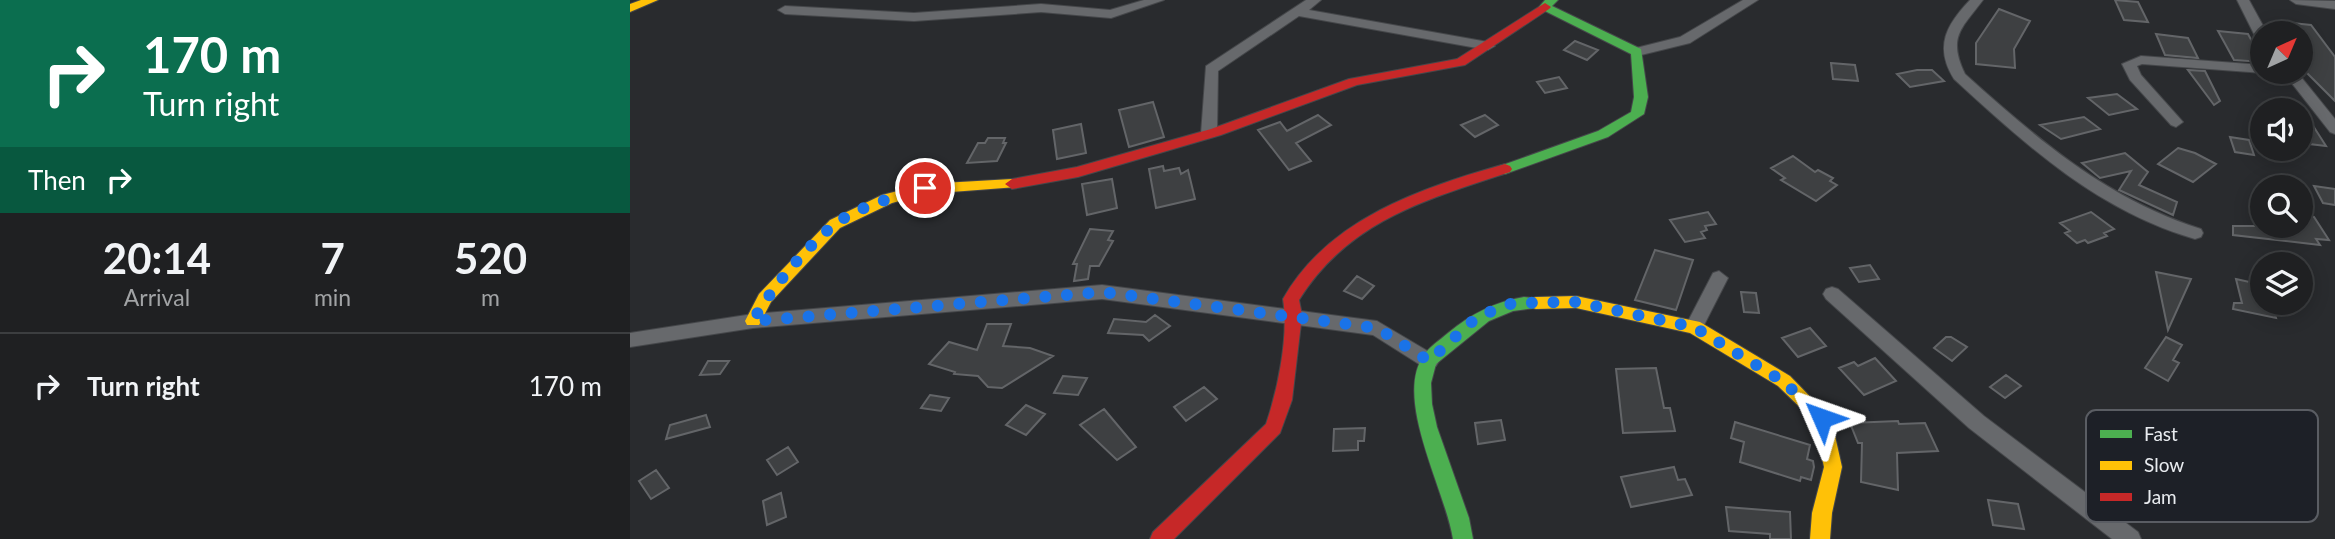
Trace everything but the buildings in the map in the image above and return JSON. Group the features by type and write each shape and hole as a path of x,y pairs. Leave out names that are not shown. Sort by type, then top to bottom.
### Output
{"street":[{"path":"630,8 652,0"},
{"path":"785,10 914,17 1014,4 1111,14 1158,0"},
{"path":"1209,134 1211,69 1315,0"},
{"path":"753,321 765,298 835,224 887,199 925,188 993,187 1078,172 1209,134 1354,82 1461,62 1549,3 1637,52 1685,40 1752,0"},
{"path":"1977,0 1956,24 1948,43 1949,58 1959,76 2049,153 2129,209 2161,225 2195,233"},
{"path":"2243,0 2254,21"},
{"path":"2296,0 2335,5"},
{"path":"1298,12 1488,46"},
{"path":"1160,539 1274,428 1283,400 1294,315 1292,299 1313,266 1356,232 1424,199 1515,168 1632,120 1637,114 1641,97 1637,52"},
{"path":"2176,122 2135,77 2129,64 2141,60 2250,68"},
{"path":"2299,84 2335,130"},
{"path":"1694,327 1719,278"},
{"path":"630,340 753,321 1102,292 1294,315 1377,328 1429,361"},
{"path":"1832,294 1877,337 2037,472 2086,507"},
{"path":"1463,539 1462,519 1422,406 1423,380 1429,361 1477,317 1513,303 1576,302 1694,327 1784,382 1822,418 1833,467 1822,513 1820,539"},
{"path":"2106,522 2130,539"}],"traffic: fast":[{"path":"1505,169 1603,134 1637,114 1641,97 1637,52 1545,7 1552,0"},
{"path":"1463,539 1460,518 1435,450 1423,404 1422,383 1428,363 1440,349 1483,317 1513,305 1536,303"}],"traffic: slow":[{"path":"630,8 652,0"},
{"path":"753,321 765,298 835,224 887,199 925,189 1012,184"},
{"path":"1536,303 1576,302 1694,327 1784,381 1822,418 1833,467 1822,513 1820,539"}],"traffic: jam":[{"path":"1012,184 1078,172 1216,132 1354,82 1461,62 1545,7"},
{"path":"1160,539 1274,428 1283,400 1294,315 1291,299 1312,267 1331,248 1377,218 1428,195 1505,169"}],"route":[{"path":"925,188 887,199 835,224 765,298 753,321 1102,292 1294,315 1377,328 1429,361 1477,317 1513,303 1576,302 1694,327 1784,382 1822,418"}]}
